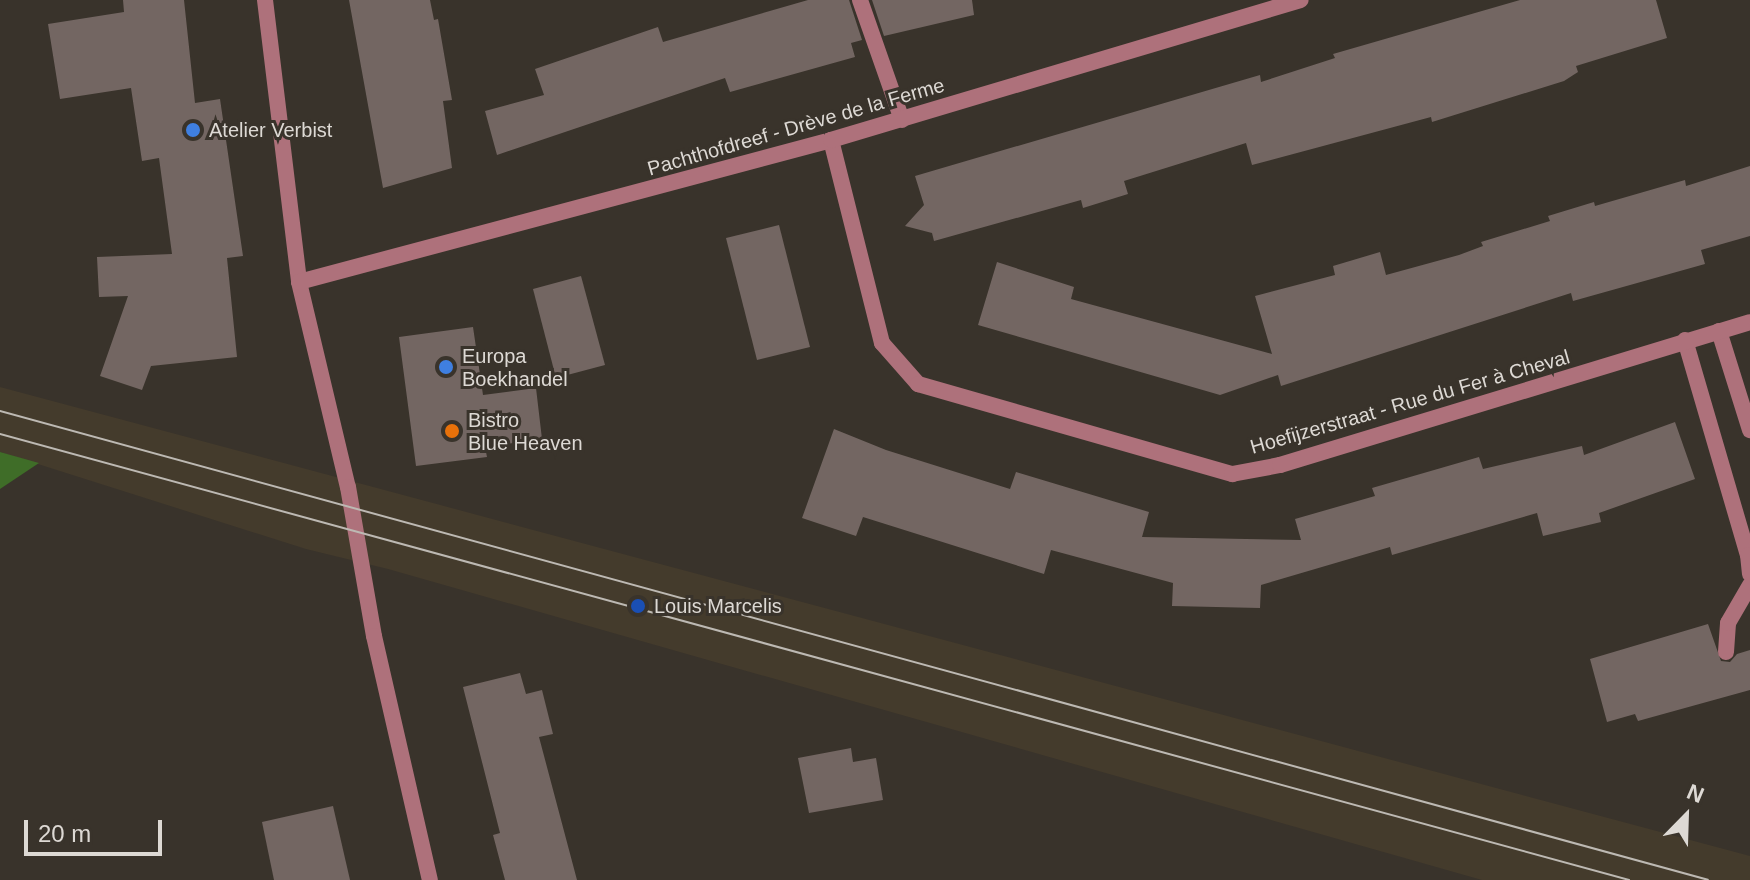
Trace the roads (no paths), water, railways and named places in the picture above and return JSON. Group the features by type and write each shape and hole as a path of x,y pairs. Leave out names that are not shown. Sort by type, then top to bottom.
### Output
{"street":[{"path":"265,0 299,282 348,487 374,636 430,880"},
{"path":"860,0 902,120"},
{"name":"Pachthofdreef - Drève de la Ferme","path":"299,282 831,140 1301,0"},
{"name":"Hoefijzerstraat - Rue du Fer à Cheval","path":"831,140 882,343 918,384 1232,474 1280,465 1750,322"},
{"path":"1719,331 1750,430"},
{"path":"1685,340 1748,555 1750,574"},
{"path":"1726,652 1728,623 1750,585"}],"tram line":[{"path":"0,411 1708,880"},
{"path":"0,434 1629,880"}],"place":[{"name":"Atelier Verbist","path":"193,130"},
{"name":"Europa Boekhandel","path":"446,367"},
{"name":"Bistro Blue Heaven","path":"452,431"},
{"name":"Louis Marcelis","path":"638,606"}]}
